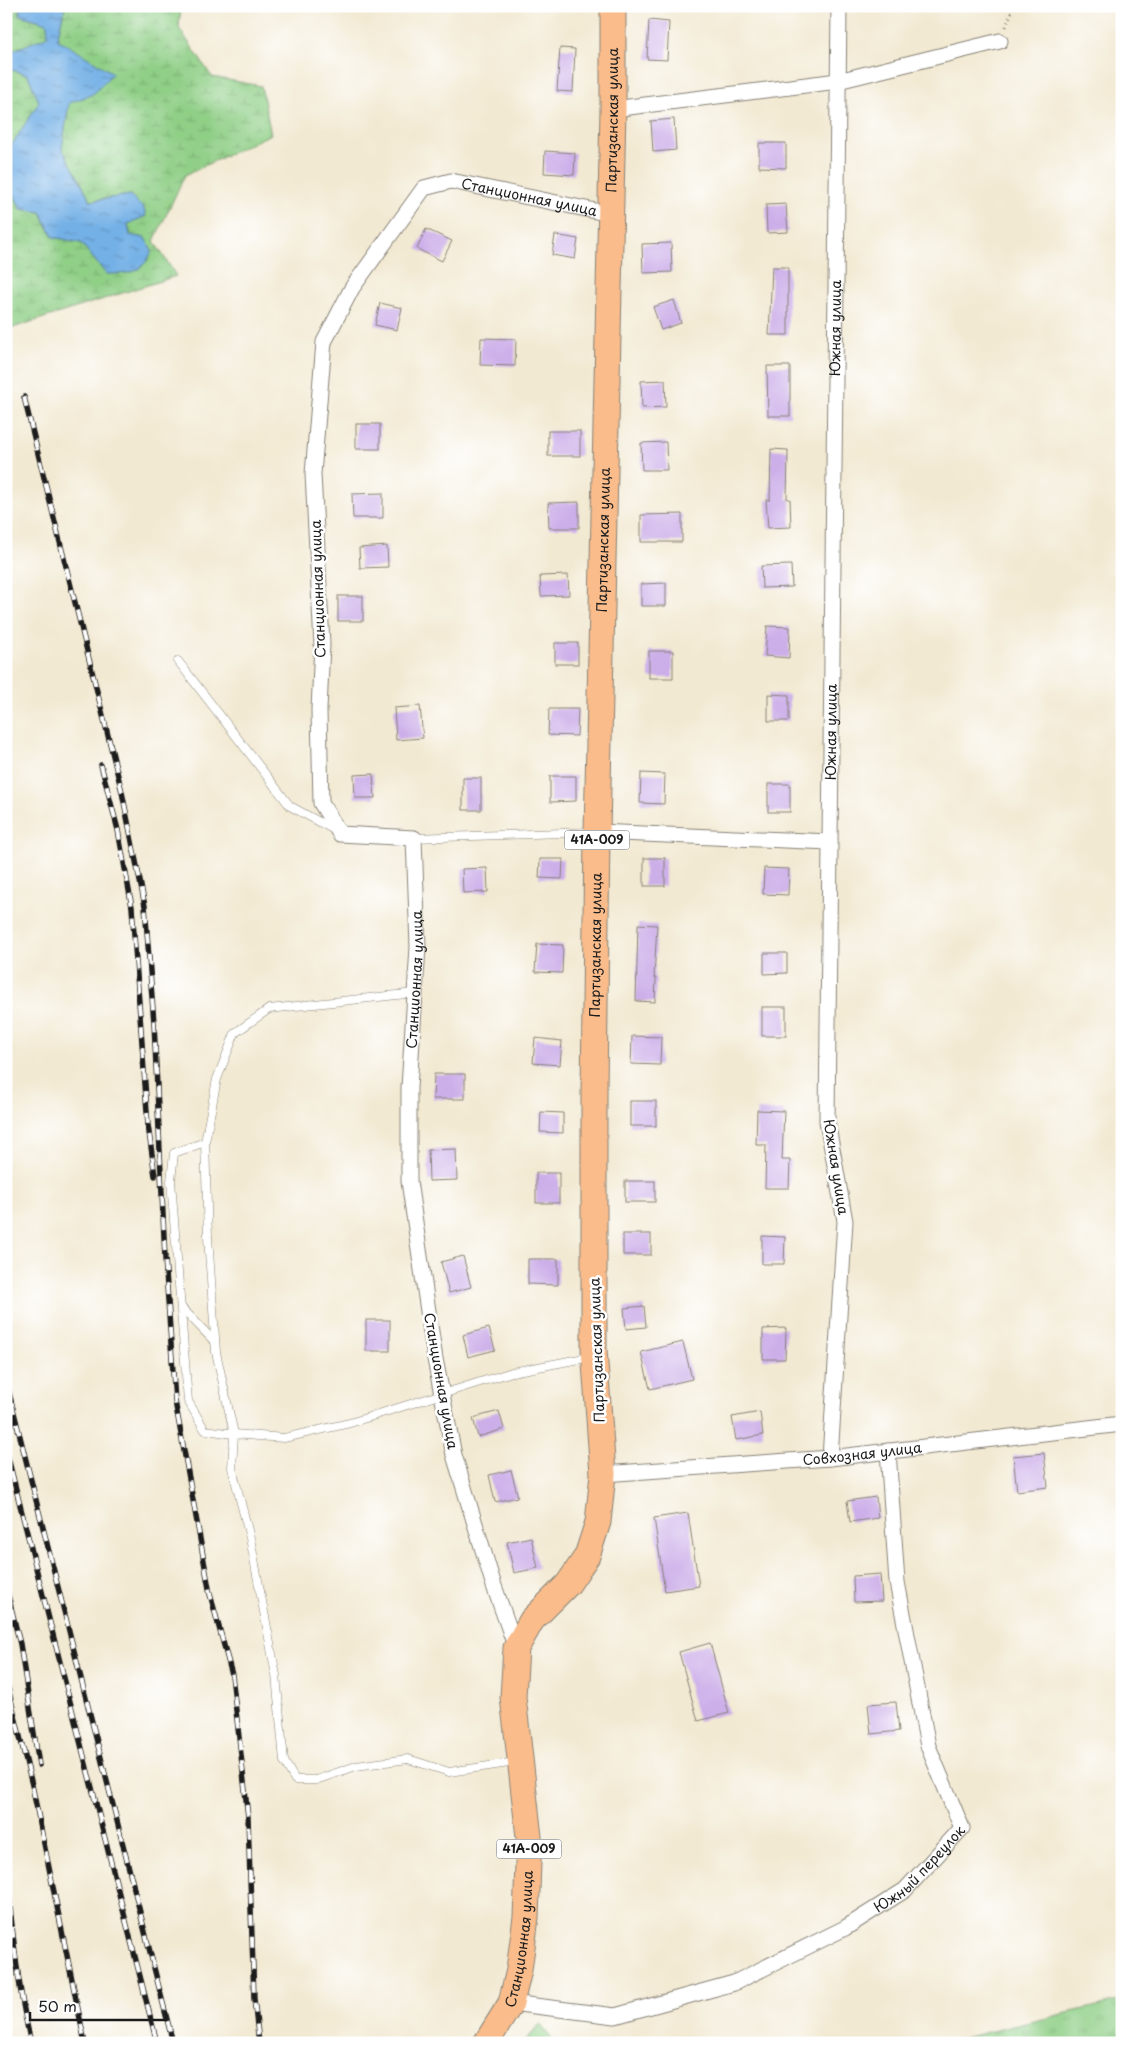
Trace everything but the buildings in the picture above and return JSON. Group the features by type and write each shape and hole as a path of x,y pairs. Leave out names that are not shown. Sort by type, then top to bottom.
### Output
{"main road":[{"name":"Партизанская улица","path":"516,1648 532,1620 568,1584 587,1556 598,1522 603,1474 594,1356 597,832 613,109 613,6"},
{"name":"Станционная улица","path":"486,2043 512,2003 519,1970 526,1917 529,1837 522,1762 513,1697 516,1648"}],"street":[{"name":"Южная улица","path":"830,1458 845,1221 827,1121 839,6"},
{"path":"613,109 838,81 1000,41"},
{"name":"Станционная улица","path":"340,834 321,803 319,710 322,644 313,474 324,342 352,288 424,188 451,181 610,214"},
{"path":"597,832 830,842"},
{"path":"340,834 414,838"},
{"name":"Станционная улица","path":"414,838 418,947 409,1088 409,1181 442,1394 454,1455 494,1586 516,1648"},
{"name":"Совхозная улица","path":"603,1474 830,1458 1122,1424"},
{"name":"Южный переулок","path":"512,2003 615,2016 734,1983 845,1928 905,1890 962,1828 928,1746 897,1582 888,1451"}],"lane":[{"path":"178,661 290,806 340,834"},
{"path":"414,838 597,832"},
{"path":"415,993 268,1009 235,1032 216,1079 205,1142 208,1237 215,1342 234,1434 232,1468 250,1538 276,1675 284,1761 295,1780 316,1780 356,1766 408,1759 449,1772 522,1762"},
{"path":"205,1142 174,1153 171,1181 188,1400 205,1430 284,1438 350,1423 512,1372 594,1356"},
{"path":"181,1307 215,1342"}],"path":[{"path":"1000,41 1014,6"}],"green space":[{"path":"6,6 20,6 20,15 47,23 48,37 12,51 6,47"},
{"path":"65,6 181,6 179,28 212,77 261,86 271,134 185,175 154,241 176,276 6,330 6,184 10,186 21,209 41,212 53,237 81,243 106,273 130,235 128,224 146,216 130,195 91,201 62,148 69,103 93,94 57,39"},
{"path":"6,68 28,75 40,102 7,156"},
{"path":"1122,2000 1122,2043 942,2043"},
{"path":"540,2024 555,2043 524,2043"}],"water":[{"path":"20,6 65,6 57,39 113,73 93,94 69,103 62,148 91,201 130,195 144,209 146,216 128,224 130,235 145,238 152,251 144,264 134,271 121,274 106,274 81,243 53,237 41,212 21,209 10,186 6,184 6,154 39,102 28,75 6,68 6,47 12,51 48,36 47,23 20,15"}],"railway":[{"path":"24,397 122,792 145,906 154,1023 165,1258 175,1401 210,1594 232,1675 248,1817 254,1999 259,2043"},
{"path":"101,765 118,830 132,907 148,1125 155,1176"},
{"path":"6,1381 173,2043"},
{"path":"6,1450 157,2043"},
{"path":"6,1587 20,1644 39,1765"},
{"path":"6,1680 32,1785 85,2043"},
{"path":"6,1861 18,1976 31,2043"}]}
